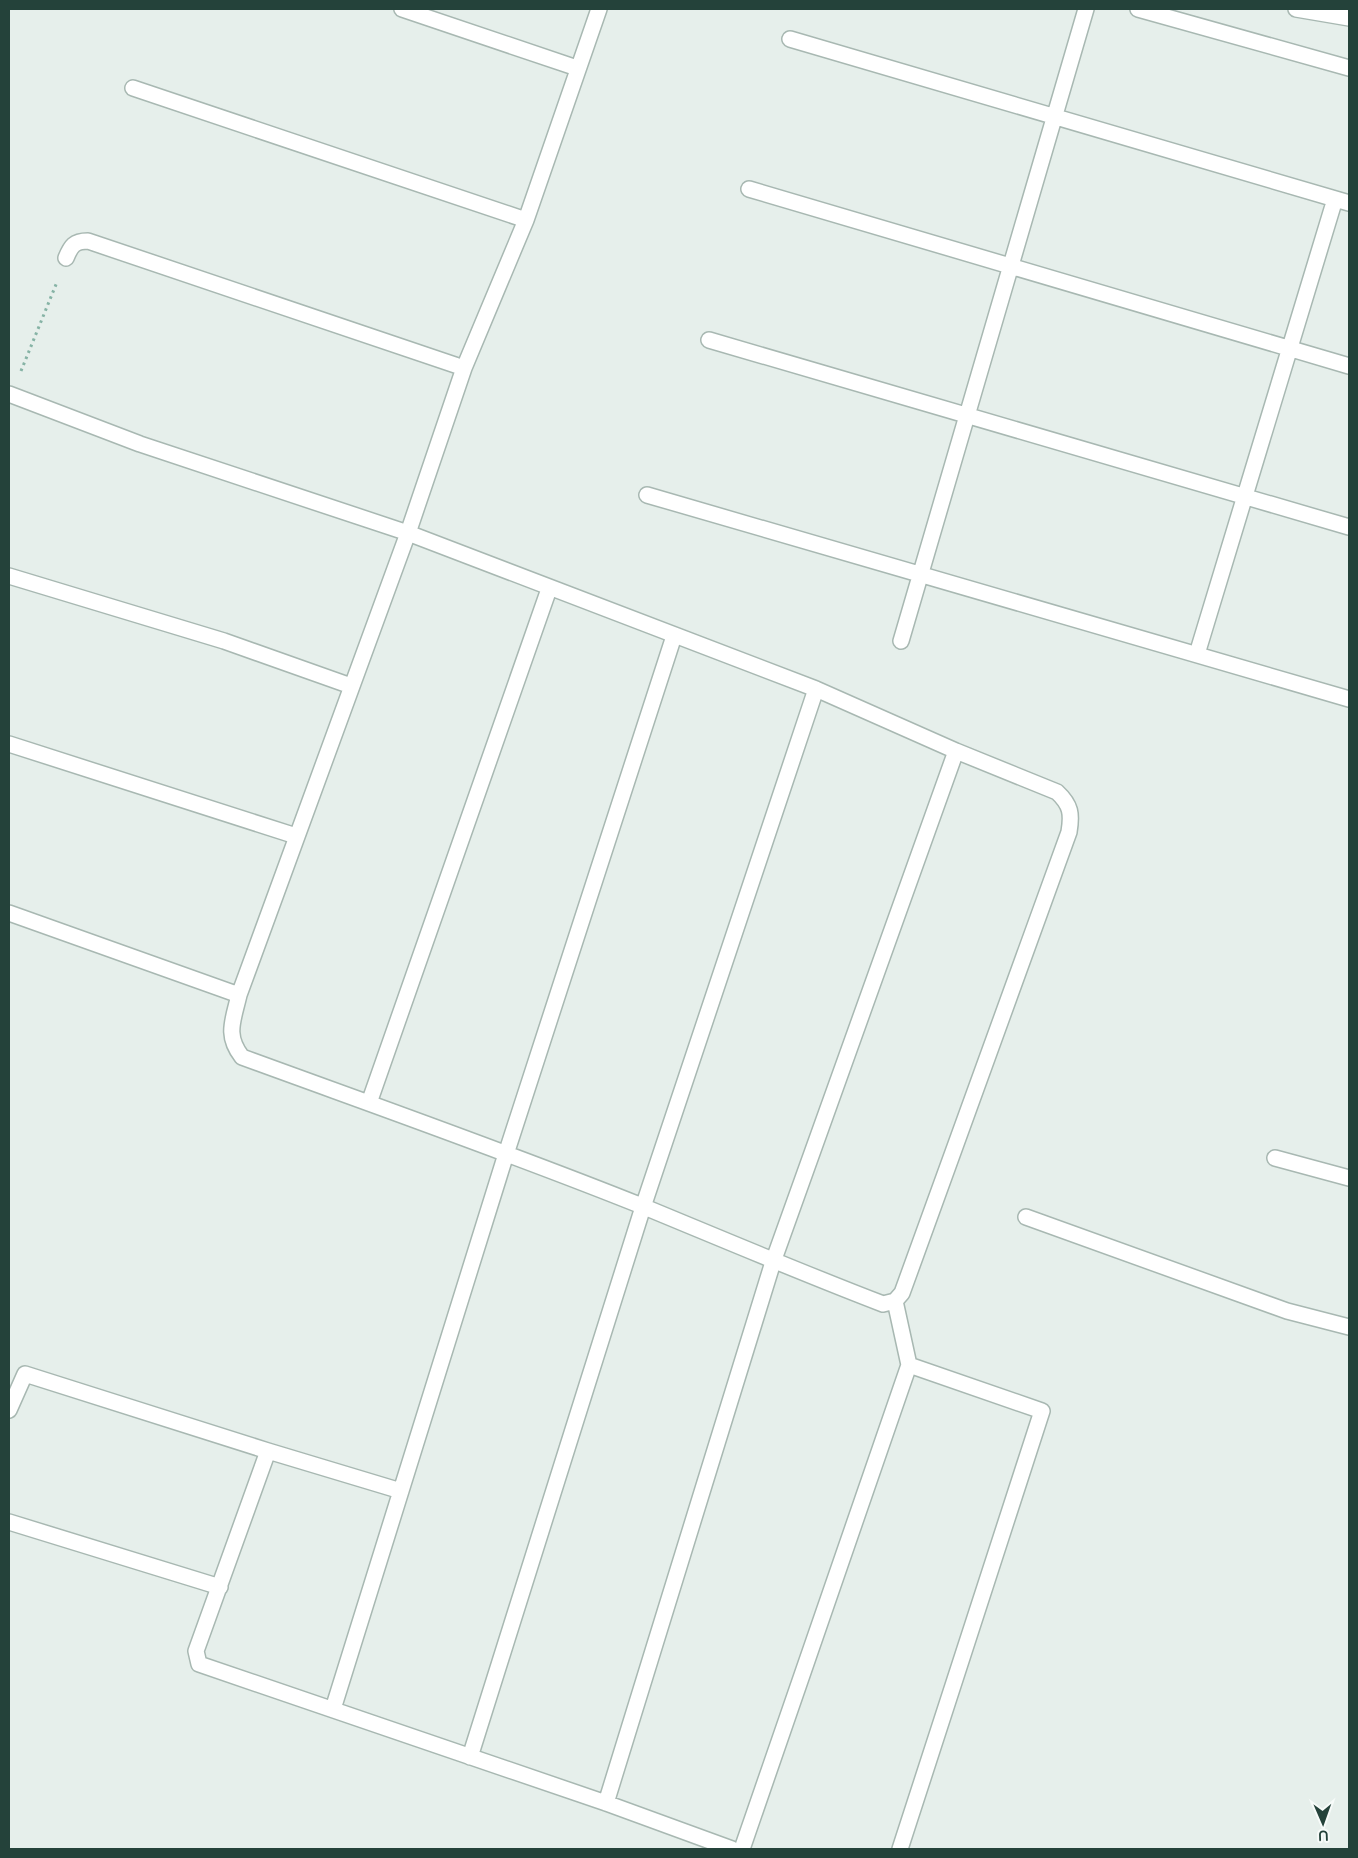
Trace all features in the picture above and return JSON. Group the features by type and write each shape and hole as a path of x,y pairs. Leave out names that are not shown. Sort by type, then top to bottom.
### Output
{"street":[{"path":"402,9 577,68"},
{"path":"10,395 140,444 408,533 816,689 956,751 1057,792 1068,802 1072,816 1069,832 902,1294 895,1301 883,1304 773,1262 643,1207 506,1154 242,1058 234,1046 231,1030 239,995 408,533 464,368 526,220 577,68 599,9"},
{"path":"901,641 1086,9"},
{"path":"1138,9 1349,68"},
{"path":"1296,9 1349,18"},
{"path":"790,39 1342,201 1290,348 1197,654"},
{"path":"133,88 526,220"},
{"path":"748,188 1349,366"},
{"path":"66,258 72,245 79,241 88,241 464,368"},
{"path":"709,340 1349,526"},
{"path":"647,495 1349,699"},
{"path":"9,576 224,641 351,686"},
{"path":"368,1103 549,588"},
{"path":"333,1709 506,1154 674,636"},
{"path":"470,1757 643,1207 816,689"},
{"path":"9,744 296,836"},
{"path":"606,1803 773,1262 956,751"},
{"path":"9,913 239,995"},
{"path":"1274,1158 1349,1178"},
{"path":"1026,1217 1287,1311 1349,1327"},
{"path":"742,1849 909,1365 895,1301"},
{"path":"900,1849 1042,1411 909,1365"},
{"path":"9,1410 25,1374 268,1452 401,1491"},
{"path":"268,1452 196,1651 200,1664 606,1803 732,1849"},
{"path":"9,1522 220,1587"}],"path":[{"path":"10,395 66,258"}]}
